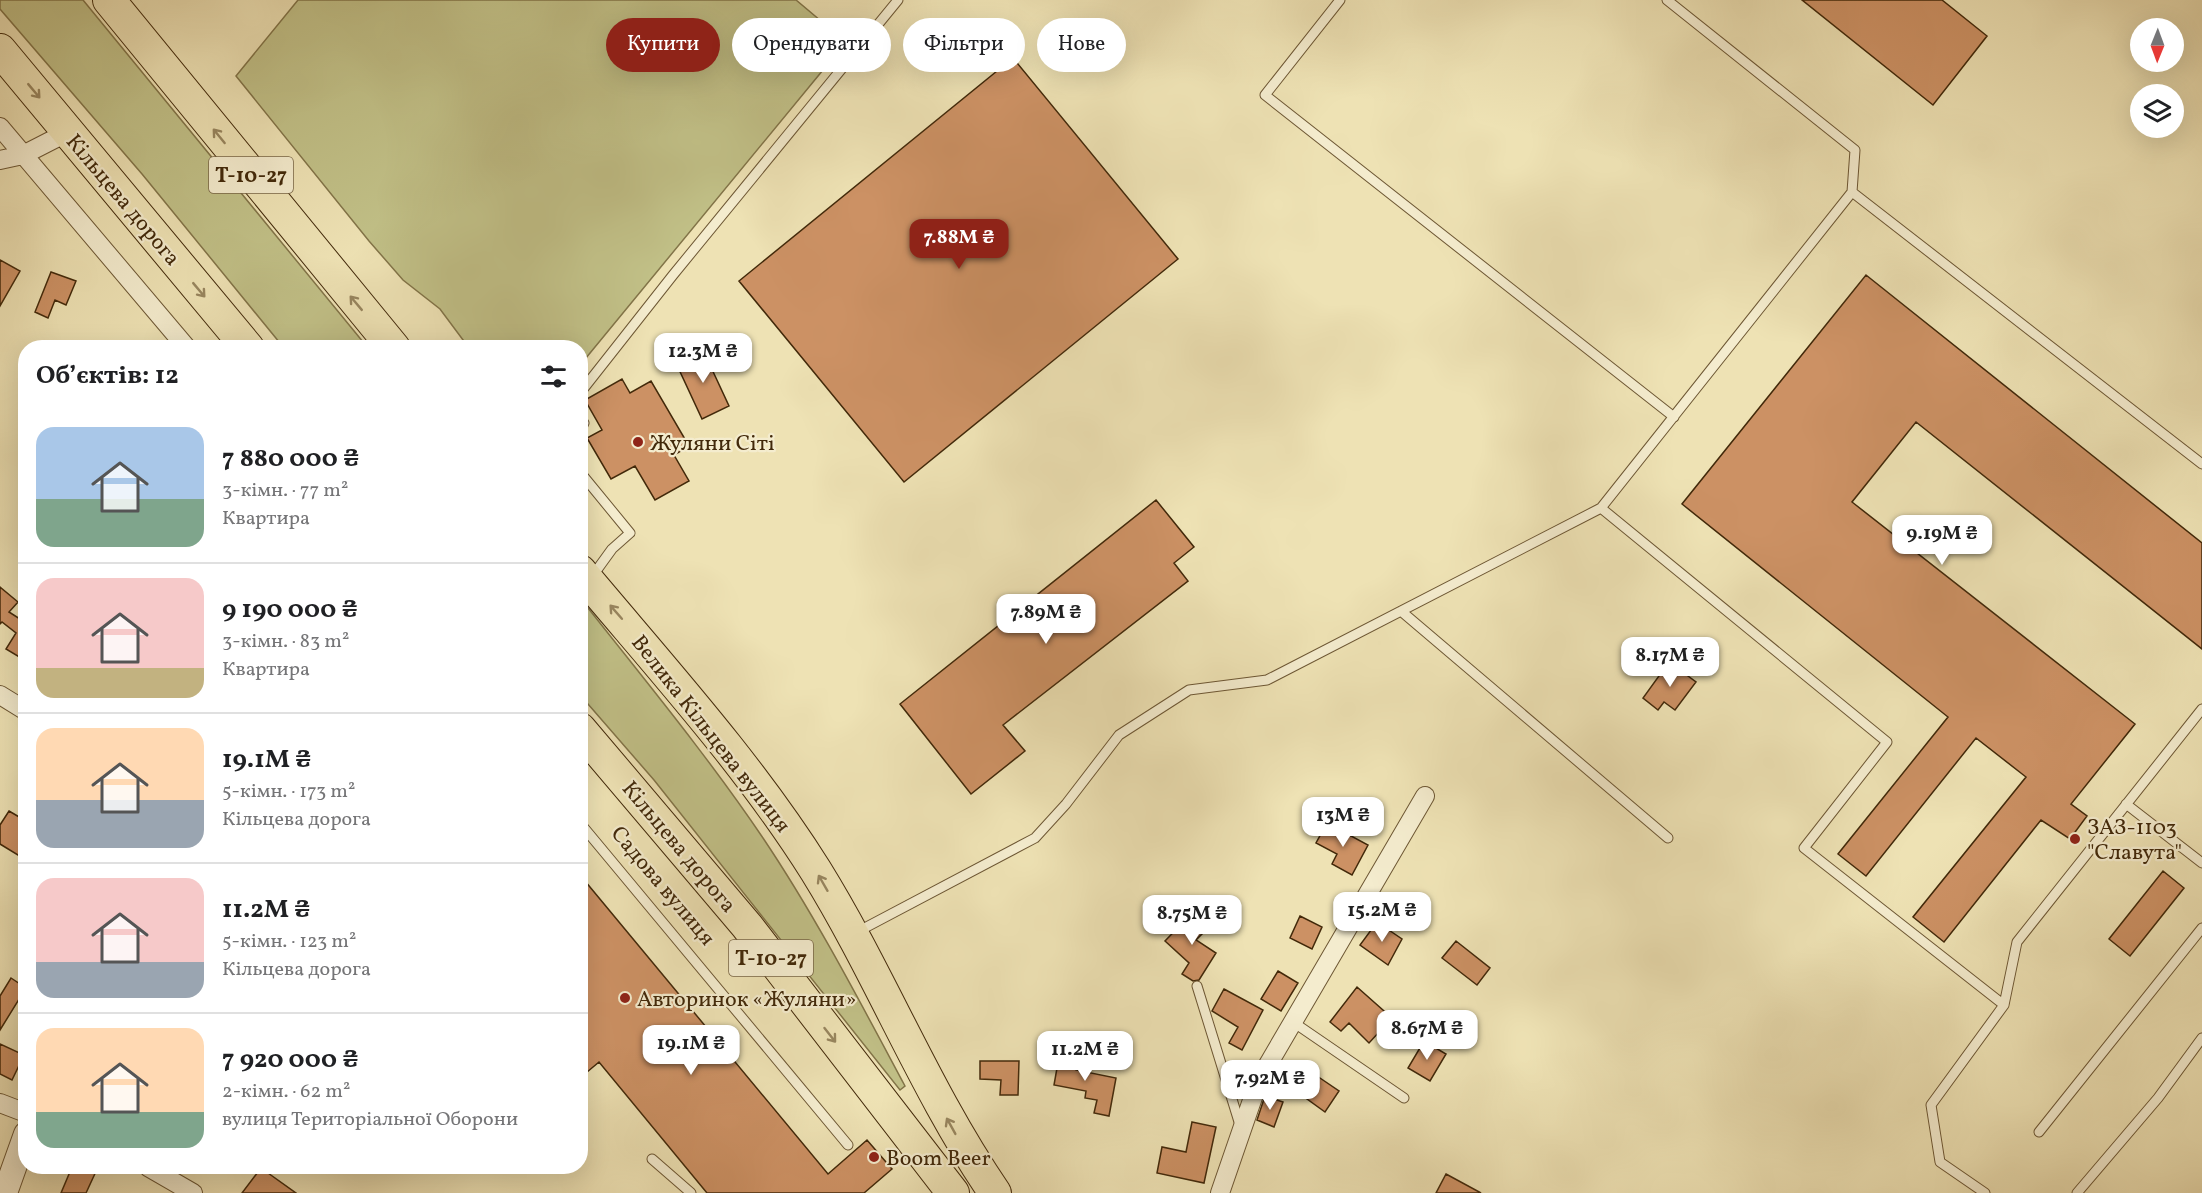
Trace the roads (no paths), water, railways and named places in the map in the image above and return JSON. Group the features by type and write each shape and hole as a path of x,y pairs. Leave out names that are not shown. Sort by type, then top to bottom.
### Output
{"highway":[{"name":"Т-10-27","path":"109,0 386,340"},
{"name":"Кільцева дорога","path":"0,50 241,340"},
{"name":"Велика Кільцева вулиця","path":"588,580 687,695 759,786 811,864 852,934"},
{"name":"Кільцева дорога","path":"588,738 747,926 953,1193"},
{"path":"852,934 960,1143 994,1193"}],"street":[{"path":"0,127 180,340"},
{"path":"0,160 24,155 68,132"},
{"path":"0,695 18,706"},
{"path":"1221,1193 1259,1080 1425,796"},
{"path":"0,1103 18,1110"},
{"path":"5,1193 18,1156"},
{"path":"160,1174 193,1193"}],"lane":[{"path":"588,383 898,0"},
{"path":"1340,0 1265,95 1674,417"},
{"path":"852,934 1035,837 1066,804 1119,735 1189,690 1267,680 1601,508 1852,192 1855,150 1667,0"},
{"path":"1852,192 2202,464"},
{"path":"588,482 630,533 588,573"},
{"path":"1601,508 1887,742 1804,848 2004,1005"},
{"path":"1401,611 1668,838"},
{"path":"1985,1193 1940,1162 1930,1105 2004,1005 2017,942 2202,709"},
{"path":"2126,804 2202,863"},
{"name":"Садова вулиця","path":"588,833 848,1145"},
{"path":"2039,1132 2202,928"},
{"path":"1197,986 1242,1130"},
{"path":"1293,1022 1404,1098"},
{"path":"2077,1193 2158,1098 2202,1038"},
{"path":"651,1160 691,1193"}],"place":[{"name":"Жуляни Сіті","path":"638,442"},
{"name":"ЗАЗ-1103 \"Славута\"","path":"2075,839"},
{"name":"Авторинок «Жуляни»","path":"625,998"},
{"name":"Boom Beer","path":"874,1157"}]}
